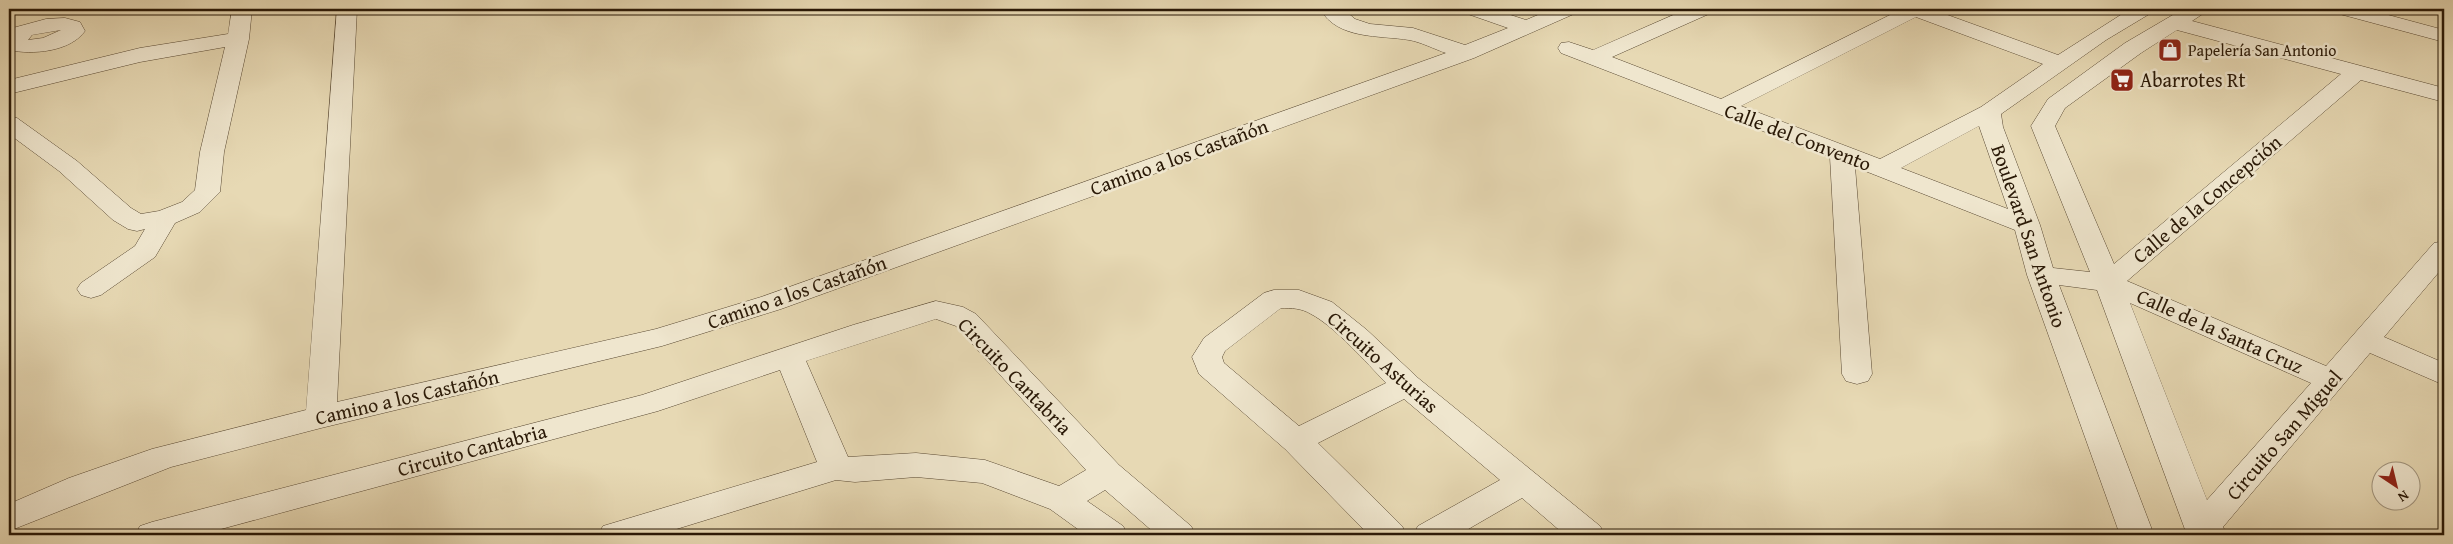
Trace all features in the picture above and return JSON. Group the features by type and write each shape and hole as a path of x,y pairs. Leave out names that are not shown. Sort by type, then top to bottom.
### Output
{"street":[{"path":"86,9 73,15 53,19 19,41 11,89 140,54 238,39"},
{"path":"9,123 68,166 122,214 137,223 165,218 191,207 207,192 220,108 238,39 242,9"},
{"path":"321,417 347,9"},
{"path":"1330,9 1348,23 1367,30 1413,34 1466,53"},
{"path":"1472,9 1527,27"},
{"name":"Camino a los Castañón","path":"9,518 81,487 163,457 321,417 662,338 771,303 1466,53 1568,9"},
{"path":"1594,57 1704,9"},
{"path":"1722,107 1915,9 2060,63"},
{"path":"1880,169 1988,112 2099,36 2144,9"},
{"path":"2343,9 2398,16 2444,36"},
{"path":"2205,533 2108,283 2043,126 2056,104 2133,48 2186,16 2358,72 2444,95"},
{"path":"19,41 60,39 74,30 73,26 53,19"},
{"path":"2099,36 2133,48"},
{"name":"Calle del Convento","path":"1569,48 2027,225"},
{"name":"Calle de la Concepción","path":"2108,283 2358,72"},
{"name":"Boulevard San Antonio","path":"1988,112 2042,275 2137,535"},
{"path":"1842,154 1857,374"},
{"path":"91,289 145,251 165,218"},
{"name":"Circuito San Miguel","path":"2205,533 2331,380 2441,260"},
{"path":"2042,275 2108,283"},
{"name":"Calle de la Santa Cruz","path":"2108,283 2331,380"},
{"name":"Circuito Asturias","path":"1390,535 1296,441 1210,367 1207,357 1214,345 1274,299 1299,299 1322,308 1357,337 1407,385 1522,483 1588,535"},
{"name":"Circuito Cantabria","path":"152,535 704,388 789,356 936,310 953,313 966,320 1107,473 1179,535"},
{"path":"2366,340 2444,374"},
{"path":"789,356 836,468"},
{"path":"1296,441 1407,385"},
{"path":"615,535 836,468 855,470 916,464 985,472 1062,500 1111,535"},
{"path":"1062,500 1107,473"},
{"path":"1430,535 1522,483"}],"place":[{"name":"Papelería San Antonio","path":"2170,50"},
{"name":"Abarrotes Rt","path":"2122,80"}]}
